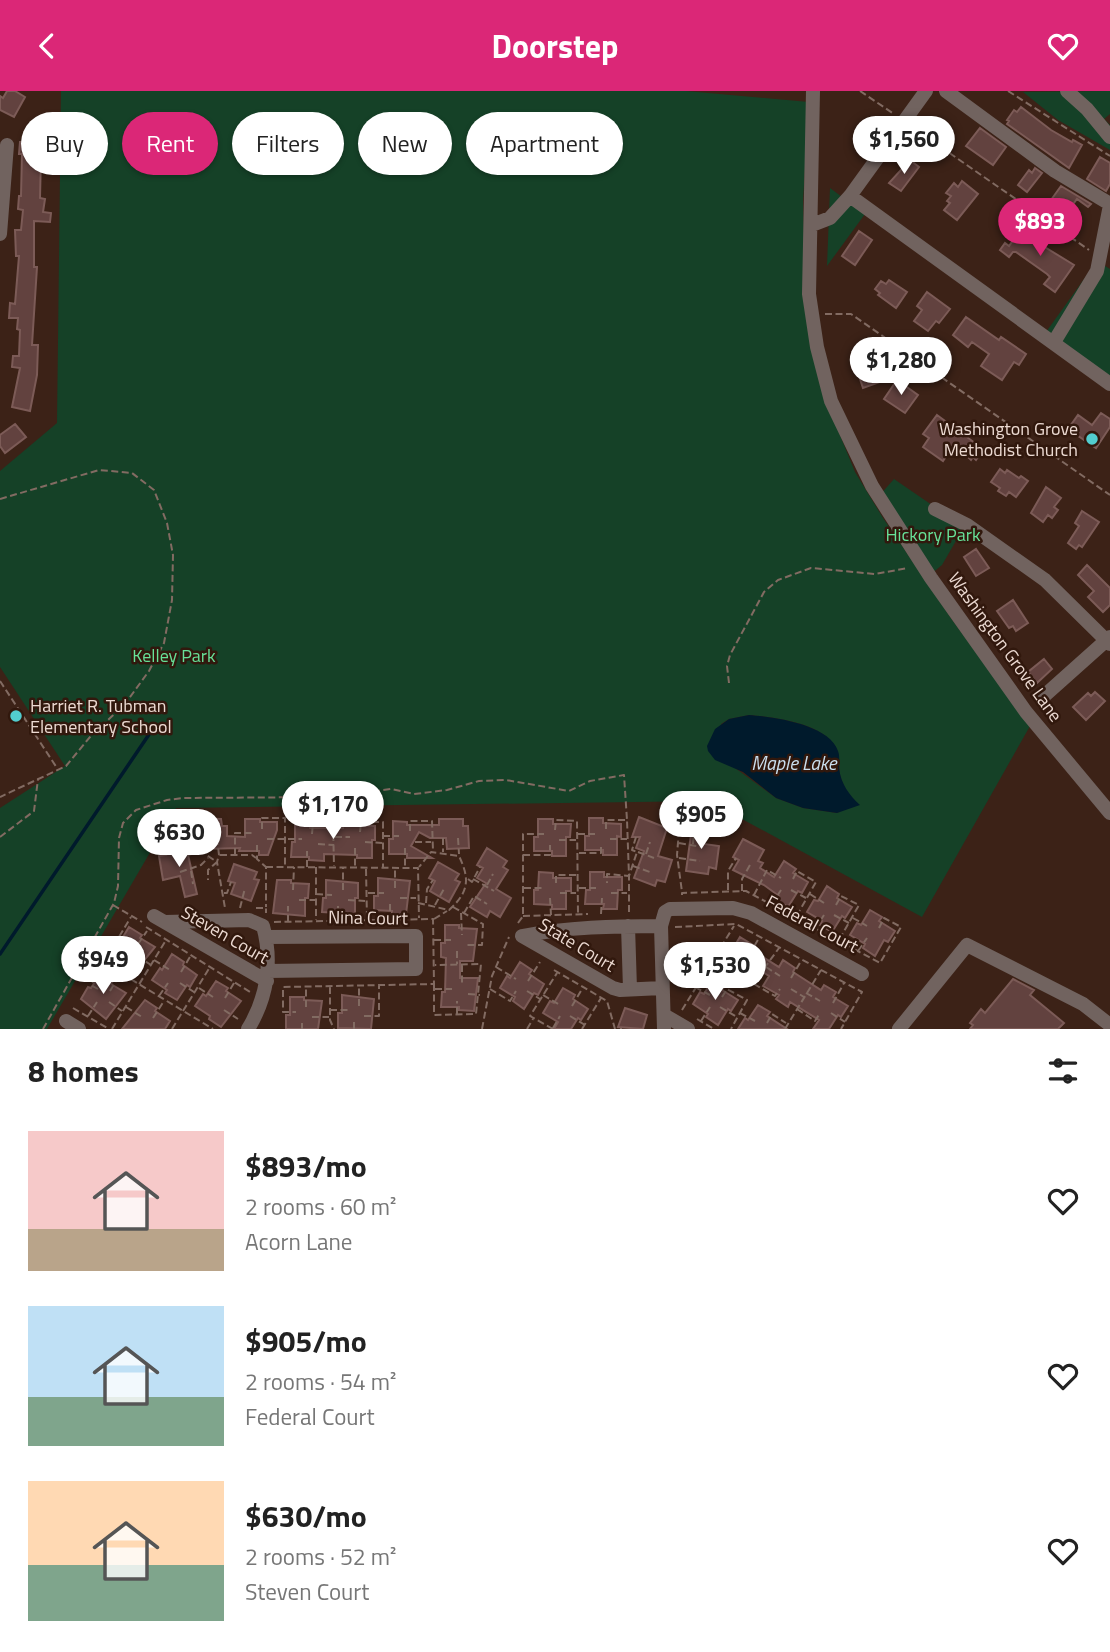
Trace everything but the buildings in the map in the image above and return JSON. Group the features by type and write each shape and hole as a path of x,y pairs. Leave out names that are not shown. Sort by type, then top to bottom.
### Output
{"street":[{"name":"Washington Grove Lane","path":"813,91 809,294 817,347 831,401 872,486 923,565 1026,712 1110,813"},
{"path":"812,225 830,218 850,196 926,91"},
{"path":"946,91 1055,171 1110,204 1097,271 1054,342"},
{"path":"1067,91 1087,109 1110,137"},
{"path":"0,234 1,196 8,145"},
{"path":"850,196 1110,384"},
{"path":"935,509 967,525 1045,580 1109,640 1044,696"},
{"name":"Federal Court","path":"665,923 670,909 733,908 751,913 862,974"},
{"path":"244,1025 262,1003 267,976 267,927 245,915"},
{"name":"Steven Court","path":"155,922 245,915"},
{"path":"629,920 630,989"},
{"name":"State Court","path":"662,988 612,988 522,936 629,920 665,923"},
{"name":"Steven Court","path":"155,922 267,976"},
{"path":"665,923 662,988 664,1022 694,1025"},
{"name":"Nina Court","path":"267,927 416,936 416,969 267,976"},
{"path":"899,1029 967,944 1083,1004 1110,1025"},
{"path":"66,1021 79,1029"}],"path":[{"path":"860,91 1100,258"},
{"path":"1008,91 1110,156"},
{"path":"812,316 852,314 1110,495"},
{"path":"0,499 99,470 132,473 154,490 167,523 173,555 172,600 164,643 149,671 125,704 89,737 66,766 0,797"},
{"path":"729,683 727,666 730,655 764,592 778,580 811,568 875,574 923,565"},
{"path":"0,681 58,769"},
{"path":"43,1029 113,905 118,886 123,823 136,810 167,800 332,797 391,789 423,793 479,781 506,780 569,790 590,781 624,775 629,920"},
{"path":"0,837 34,811 38,778"},
{"path":"262,828 262,818 285,818 285,867"},
{"path":"555,830 556,820 577,821 578,915"},
{"path":"606,829 606,820 627,820"},
{"path":"410,831 410,821 432,821 433,852 418,868 419,919"},
{"path":"360,832 361,822 383,822 383,868"},
{"path":"313,834 313,823 333,823 334,867"},
{"path":"680,830 678,858 682,893"},
{"path":"693,845 694,832"},
{"path":"235,855 235,833 252,833"},
{"path":"517,924 523,916 523,834 544,834"},
{"path":"577,834 595,834"},
{"path":"383,836 399,836"},
{"path":"334,837 350,837"},
{"path":"636,837 632,850 654,858"},
{"path":"202,838 202,852"},
{"path":"217,838 217,862 225,909"},
{"path":"443,838 443,853"},
{"path":"266,867 267,927 288,922 433,919 449,910 461,897 467,878 466,869 459,856 458,838"},
{"path":"267,839 302,839"},
{"path":"610,839 627,839"},
{"path":"559,840 578,840"},
{"path":"365,842 383,843"},
{"path":"415,842 432,842"},
{"path":"646,855 650,842"},
{"path":"679,843 702,847"},
{"path":"318,844 334,845"},
{"path":"578,853 601,853 601,844"},
{"path":"257,845 257,859"},
{"path":"523,855 550,855 550,845"},
{"path":"355,848 355,867"},
{"path":"405,848 405,868"},
{"path":"307,851 307,867"},
{"path":"178,857 202,852 217,862"},
{"path":"433,852 459,856"},
{"path":"629,876 637,852"},
{"path":"219,855 252,855 266,867 418,868"},
{"path":"180,872 201,865 209,857"},
{"path":"678,858 700,861"},
{"path":"728,892 728,871 736,858"},
{"path":"208,880 208,870 217,862"},
{"path":"742,892 742,879 750,865"},
{"path":"632,866 650,872"},
{"path":"293,890 294,867"},
{"path":"316,867 316,922"},
{"path":"343,867 343,890"},
{"path":"474,879 480,867"},
{"path":"366,868 367,921"},
{"path":"395,868 395,888"},
{"path":"190,870 193,884"},
{"path":"754,896 767,870 781,878"},
{"path":"793,880 797,871 816,881 796,918"},
{"path":"486,886 493,874"},
{"path":"607,883 607,874 629,876"},
{"path":"556,883 556,875 578,875"},
{"path":"467,878 472,881 474,879 494,891"},
{"path":"426,904 427,889 433,880"},
{"path":"223,893 227,893 231,882"},
{"path":"434,906 445,887"},
{"path":"245,888 245,915"},
{"path":"523,888 544,888"},
{"path":"578,888 596,888"},
{"path":"771,905 780,890"},
{"path":"791,890 807,898"},
{"path":"366,893 384,893"},
{"path":"560,893 578,893"},
{"path":"611,893 629,893"},
{"path":"316,894 332,895"},
{"path":"809,894 824,903"},
{"path":"462,935 462,913 474,896 487,904"},
{"path":"836,905 841,896 859,905 839,941"},
{"path":"400,898 418,898"},
{"path":"550,898 551,915"},
{"path":"601,914 602,898"},
{"path":"299,900 316,900"},
{"path":"348,900 367,901"},
{"path":"418,903 449,910"},
{"path":"390,904 390,920"},
{"path":"113,905 147,924 145,928 155,922"},
{"path":"288,906 288,922"},
{"path":"338,906 338,921"},
{"path":"452,907 483,924 482,945 467,945"},
{"path":"259,908 266,908"},
{"path":"816,929 824,915"},
{"path":"834,915 849,923"},
{"path":"127,943 119,937 132,916"},
{"path":"852,917 867,926"},
{"path":"433,919 435,1014 476,1014 481,964 434,965"},
{"path":"155,922 166,940 253,993 253,997"},
{"path":"138,944 155,922"},
{"path":"665,923 736,924 862,992 841,1029"},
{"path":"682,1010 736,924"},
{"path":"482,1029 489,988 512,933"},
{"path":"750,955 760,937"},
{"path":"858,951 867,938"},
{"path":"73,1008 110,1029 166,940"},
{"path":"433,940 451,940"},
{"path":"723,945 737,954"},
{"path":"779,947 754,984 775,996 780,989"},
{"path":"457,951 457,965"},
{"path":"671,956 696,951 732,973 737,965"},
{"path":"86,952 213,1029"},
{"path":"181,972 191,955"},
{"path":"117,970 125,956"},
{"path":"137,956 151,965"},
{"path":"792,978 802,959"},
{"path":"154,960 170,970"},
{"path":"528,981 540,962 607,1001 615,1029"},
{"path":"98,989 91,985 105,963"},
{"path":"462,965 462,984"},
{"path":"748,966 760,974"},
{"path":"172,1029 210,967"},
{"path":"496,967 516,979"},
{"path":"765,967 780,976"},
{"path":"785,1029 821,970"},
{"path":"558,972 530,1016 553,1029 560,1016"},
{"path":"110,991 121,973"},
{"path":"225,998 235,982"},
{"path":"832,1003 844,982"},
{"path":"159,996 168,983"},
{"path":"180,983 194,992"},
{"path":"296,1012 283,1012 283,987 434,984"},
{"path":"359,985 359,1006"},
{"path":"365,1016 379,1016 379,985"},
{"path":"306,986 306,1007"},
{"path":"330,986 330,1025 334,1029"},
{"path":"197,987 213,997"},
{"path":"572,1006 583,987"},
{"path":"695,987 710,995"},
{"path":"489,988 510,1000 516,991"},
{"path":"435,989 452,989"},
{"path":"722,997 727,989 747,1000 731,1029"},
{"path":"791,989 804,997"},
{"path":"527,991 541,999"},
{"path":"806,993 820,1001"},
{"path":"468,995 480,995"},
{"path":"543,995 560,1005"},
{"path":"582,1029 601,998"},
{"path":"153,1018 165,1000"},
{"path":"457,1001 457,1014"},
{"path":"88,1016 97,1002"},
{"path":"109,1002 122,1011"},
{"path":"125,1007 142,1017"},
{"path":"694,1025 710,1007"},
{"path":"720,1007 737,1017"},
{"path":"796,1009 815,1021 820,1013"},
{"path":"224,1010 244,1025"},
{"path":"330,1010 349,1010"},
{"path":"740,1013 755,1021"},
{"path":"831,1013 845,1022"},
{"path":"766,1023 772,1014 788,1024"},
{"path":"570,1016 585,1025"},
{"path":"312,1017 330,1017"},
{"path":"527,1029 534,1018"},
{"path":"354,1022 354,1029"},
{"path":"302,1023 302,1029"}],"green space":[{"name":"Kelley Park","path":"61,91 686,91 809,102 803,201 804,236 831,413 855,472 883,518 953,621 1030,726 922,917 709,801 176,808 47,1029 0,1029 0,808 65,766 0,667 0,471 57,423 60,175 108,175 108,112 61,112","holes":["749,715 786,720 813,729 833,743 838,753 840,775 850,807 837,813 803,808 776,798 735,768 721,724 729,719"]},
{"path":"1110,91 1110,114 1104,119 1110,125 1110,150 1058,120 1023,92"},
{"path":"830,188 865,214 827,266"},
{"path":"1097,261 1110,269 1110,378 1046,332"},
{"name":"Hickory Park","path":"894,479 964,527 942,565 931,574 879,496"}],"water":[{"name":"Maple Lake","path":"749,715 799,724 824,734 838,751 844,784 860,805 837,813 803,808 776,798 743,772 715,760 707,746 715,729 729,719"}],"waterway":[{"path":"0,954 150,733"}],"place":[{"name":"Washington Grove Methodist Church","path":"1092,439"},
{"name":"Harriet R. Tubman Elementary School","path":"16,716"}]}
